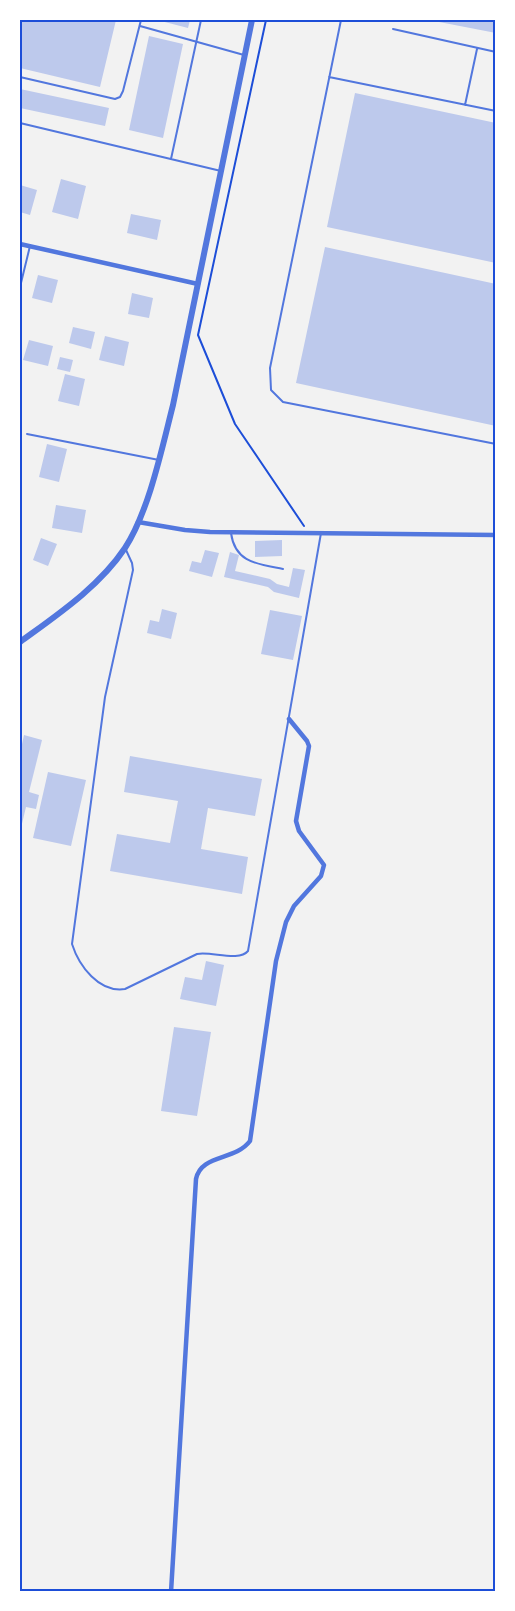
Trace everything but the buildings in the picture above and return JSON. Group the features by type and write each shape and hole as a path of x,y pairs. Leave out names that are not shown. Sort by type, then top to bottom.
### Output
{"street":[{"path":"20,642 89,589 125,548 138,522 159,460 173,405 252,20"},
{"path":"20,244 198,284"},
{"path":"138,522 185,530 231,533 495,535"},
{"path":"171,1592 198,1170 204,1164 237,1153 250,1141 276,961 286,922 294,906 316,883 324,865 299,831 296,821 309,746 289,719"}],"lane":[{"path":"20,77 115,99 120,97 141,20"},
{"path":"171,159 201,20"},
{"path":"341,20 270,368 271,390 282,402 495,444"},
{"path":"140,26 244,55"},
{"path":"393,29 495,52"},
{"path":"465,105 477,48"},
{"path":"329,76 495,111"},
{"path":"20,123 221,171"},
{"path":"20,287 30,246"},
{"path":"27,434 159,460"},
{"path":"231,533 232,545 247,561 283,569"},
{"path":"125,548 133,570 105,698 72,944 76,957 99,984 108,988 125,989 197,954 205,952 238,957 245,955 248,951 321,533"}],"path":[{"path":"266,20 198,335 235,424 305,528"}]}
